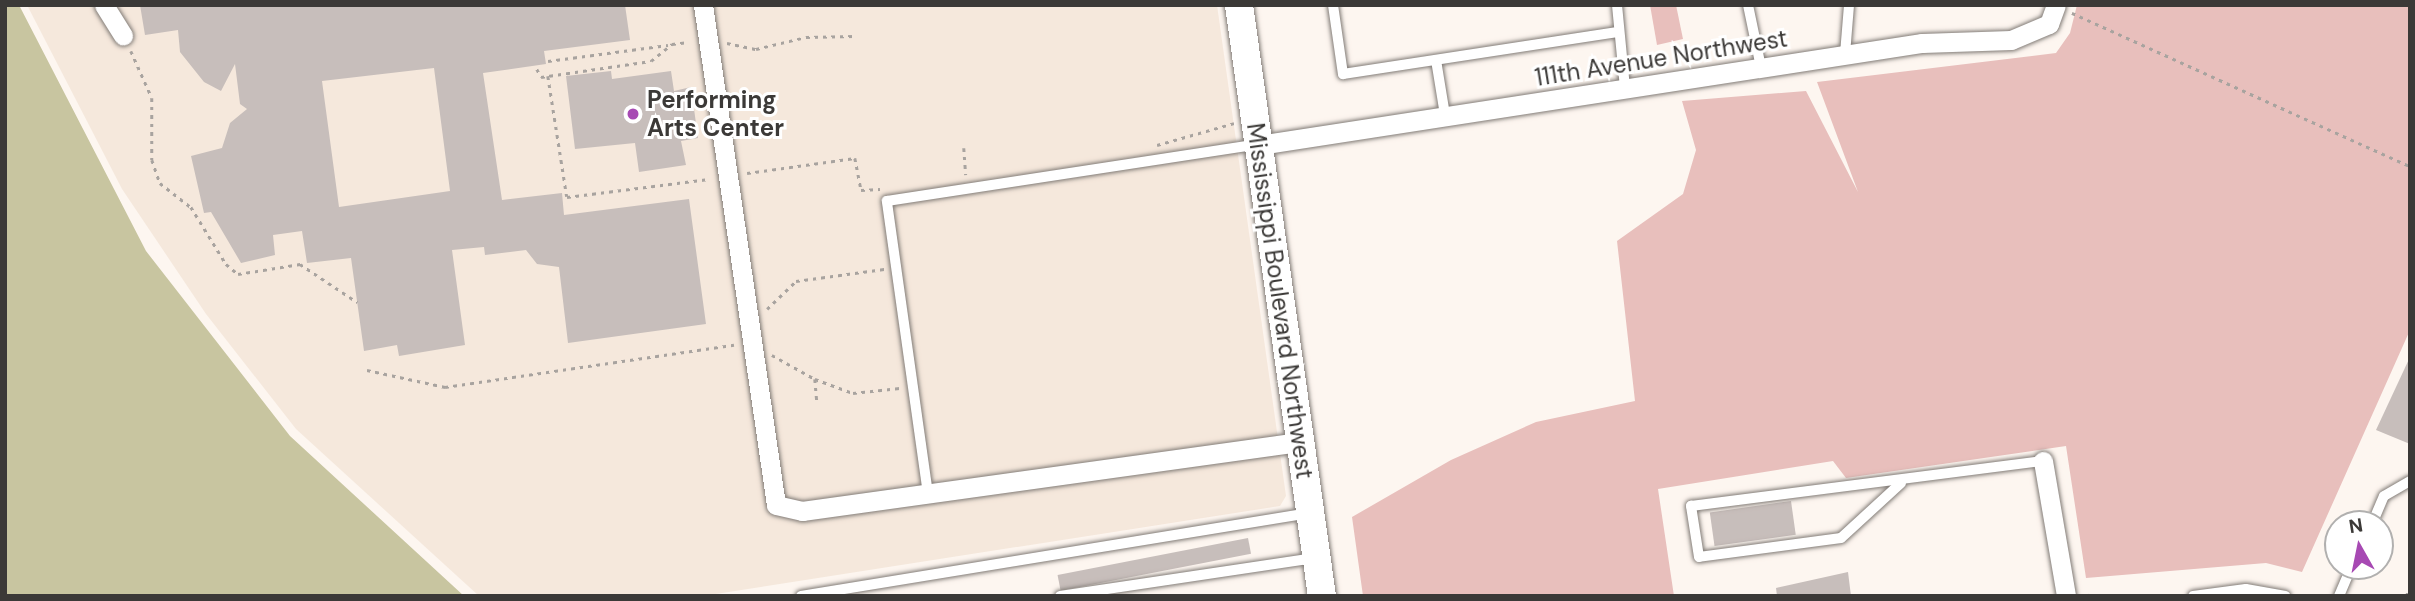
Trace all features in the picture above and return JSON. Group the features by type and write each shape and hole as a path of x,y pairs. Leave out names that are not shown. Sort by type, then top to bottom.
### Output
{"street":[{"path":"104,5 123,36"},
{"path":"703,5 702,40 720,177 776,505 793,512 1299,442"},
{"name":"Mississippi Boulevard Northwest","path":"1239,5 1322,596"},
{"name":"111th Avenue Northwest","path":"1259,145 1922,43 2011,40 2049,24 2056,5"},
{"path":"2043,461 2066,596"}],"lane":[{"path":"1333,5 1343,74 1616,32"},
{"path":"1617,5 1616,32 1625,88"},
{"path":"1748,5 1761,68"},
{"path":"1845,54 1849,5"},
{"path":"1436,60 1445,115"},
{"path":"928,494 887,201 1259,145"},
{"path":"1901,483 1841,538 1699,557 1691,506 1819,487 1901,483 2043,461"},
{"path":"2378,510 2384,496 2410,481"},
{"path":"801,596 845,592 1310,513"},
{"path":"1060,596 1317,557"},
{"path":"2193,596 2246,589 2285,596"}],"path":[{"path":"2056,5 2410,166"},
{"path":"123,36 148,82 152,160 160,183 191,207 210,246 238,274 300,264 357,302"},
{"path":"548,61 702,40 757,49 806,37 855,36"},
{"path":"537,69 538,76 548,76 651,61 672,44"},
{"path":"548,76 567,197 855,158 861,190 890,188"},
{"path":"954,177 967,175 964,148"},
{"path":"749,343 760,316 796,281 896,267"},
{"path":"367,370 445,387 749,343 815,379 853,393 913,386"},
{"path":"815,379 817,400"},
{"path":"2406,596 2410,587"}],"shaded area":[{"path":"5,5 19,5 146,251 290,436 464,596 5,596"},
{"path":"27,5 1217,5 1286,496 1280,506 703,596 479,596 296,429 206,314 122,189"},
{"path":"1650,5 1676,5 1683,39 1657,45"},
{"path":"2077,5 2410,5 2410,330 2330,510 2324,510 2324,523 2302,572 2266,563 2086,578 2066,446 1846,478 1833,461 1658,489 1674,596 1363,596 1352,517 1451,460 1536,422 1635,401 1617,241 1683,194 1696,150 1682,101 1806,91 1858,192 1817,82 2056,53 2070,33"}],"building":[{"path":"140,5 625,5 630,40 544,51 546,64 483,73 502,200 562,193 564,215 689,199 706,324 568,343 559,267 537,264 526,250 485,255 484,247 452,250 465,345 399,356 397,345 364,351 351,258 307,263 302,231 273,235 275,255 241,263 211,212 204,213 191,156 222,148 230,123 247,109 240,104 235,64 221,91 204,82 180,52 178,30 145,35","holes":["434,68 450,191 339,207 322,81"]},
{"name":"Performing Arts Center","path":"611,71 612,79 671,71 674,91 691,87 698,138 681,141 686,165 639,172 635,143 575,149 566,76"},
{"path":"2410,357 2410,444 2376,430"},
{"path":"1791,501 1796,535 1715,546 1710,512"},
{"path":"1248,538 1251,554 1061,591 1058,575"},
{"path":"1848,572 1851,596 1777,596 1776,588"}],"place":[{"name":"Performing Arts Center","path":"633,114"}]}
